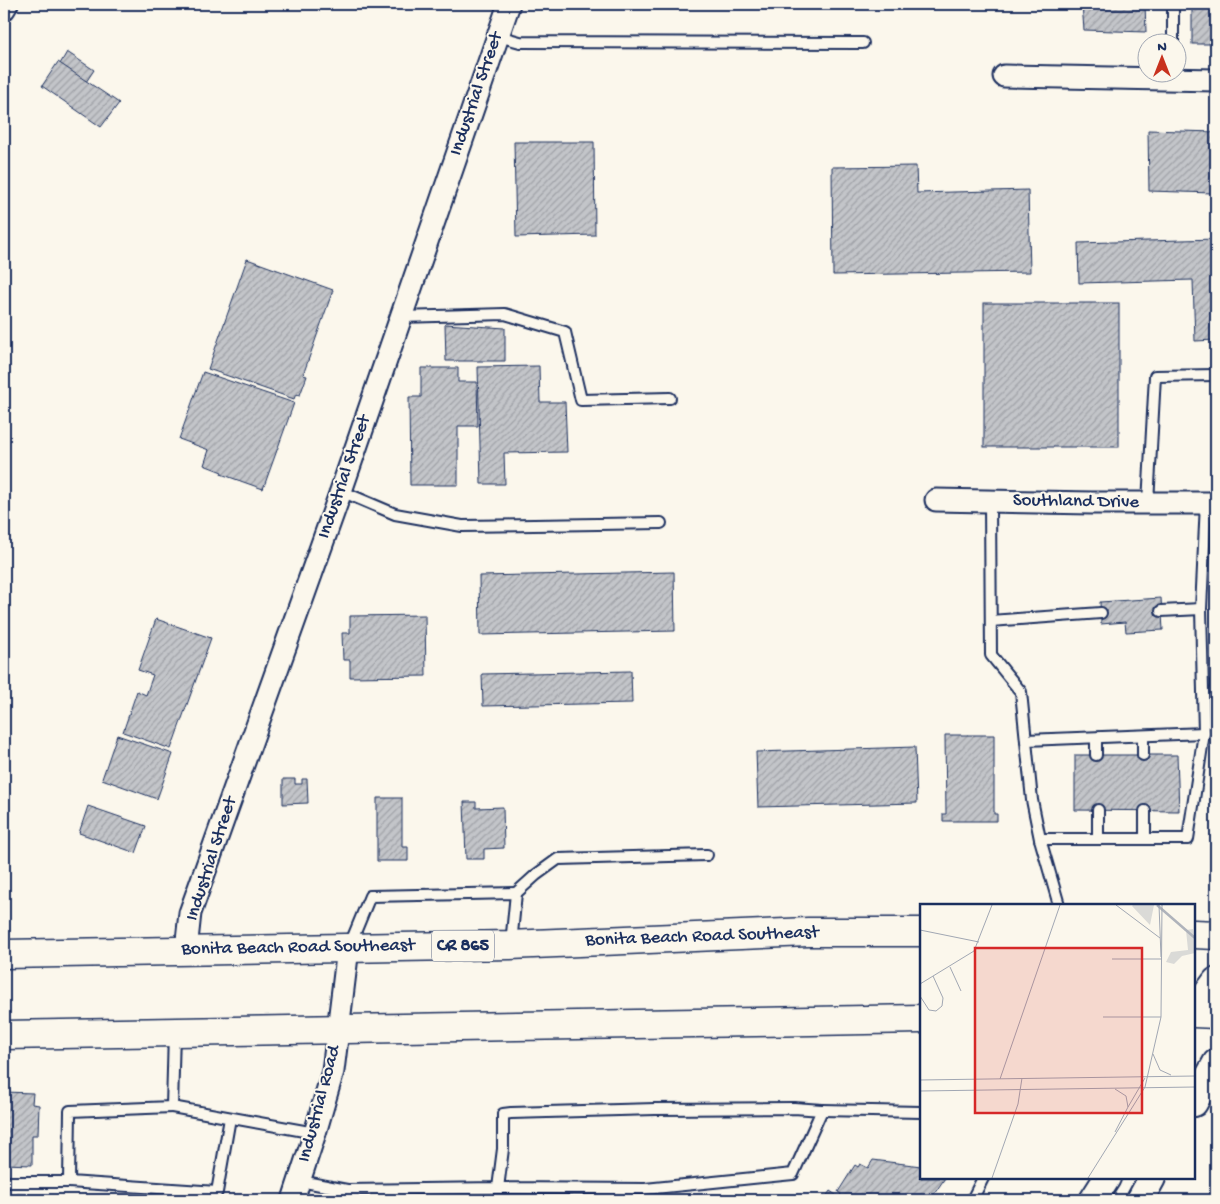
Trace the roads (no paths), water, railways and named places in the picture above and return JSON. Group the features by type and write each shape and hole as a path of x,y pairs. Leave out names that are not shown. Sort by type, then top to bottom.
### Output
{"main road":[{"name":"Bonita Beach Road Southeast","path":"4,954 510,945 808,932 920,932"},
{"path":"1195,934 1216,935"},
{"path":"1195,1012 1216,1014"},
{"path":"4,1035 920,1019"}],"street":[{"path":"4,9 7,4"},
{"name":"Industrial Street","path":"186,950 190,913 341,491 509,4"},
{"path":"1004,76 1138,77"},
{"path":"1188,77 1216,80"},
{"name":"Southland Drive","path":"936,500 1211,503"},
{"name":"Industrial Road","path":"296,1190 333,1071 348,948"},
{"path":"1195,1011 1216,981"},
{"path":"1195,1101 1216,1063"},
{"path":"1093,1200 1106,1179"},
{"path":"1140,1200 1151,1179"}],"lane":[{"path":"1173,4 1173,32"},
{"path":"498,36 520,42 863,43"},
{"path":"400,317 505,314 548,326 565,332 581,400 670,398"},
{"path":"1148,503 1155,376 1216,375"},
{"path":"341,491 395,514 462,526 661,523"},
{"path":"990,501 991,656 1021,692 1032,800 1040,839 1058,904"},
{"path":"1040,839 1188,839 1204,733 1201,609 1211,503"},
{"path":"1161,611 1201,609"},
{"path":"991,621 1100,613"},
{"path":"1026,740 1204,733"},
{"path":"1143,736 1143,755"},
{"path":"1096,738 1096,755"},
{"path":"1098,810 1098,839"},
{"path":"1145,811 1145,839"},
{"path":"348,948 370,896 516,893 558,859 707,855"},
{"path":"510,945 516,893"},
{"path":"172,1107 174,1031"},
{"path":"69,1182 70,1111 172,1107 315,1133"},
{"path":"498,1188 503,1149 503,1114 655,1109 794,1108 920,1112"},
{"path":"296,1190 498,1188 645,1190 793,1174 822,1110"},
{"path":"4,1182 69,1182 217,1192 230,1118"},
{"path":"972,1200 982,1179"}]}
